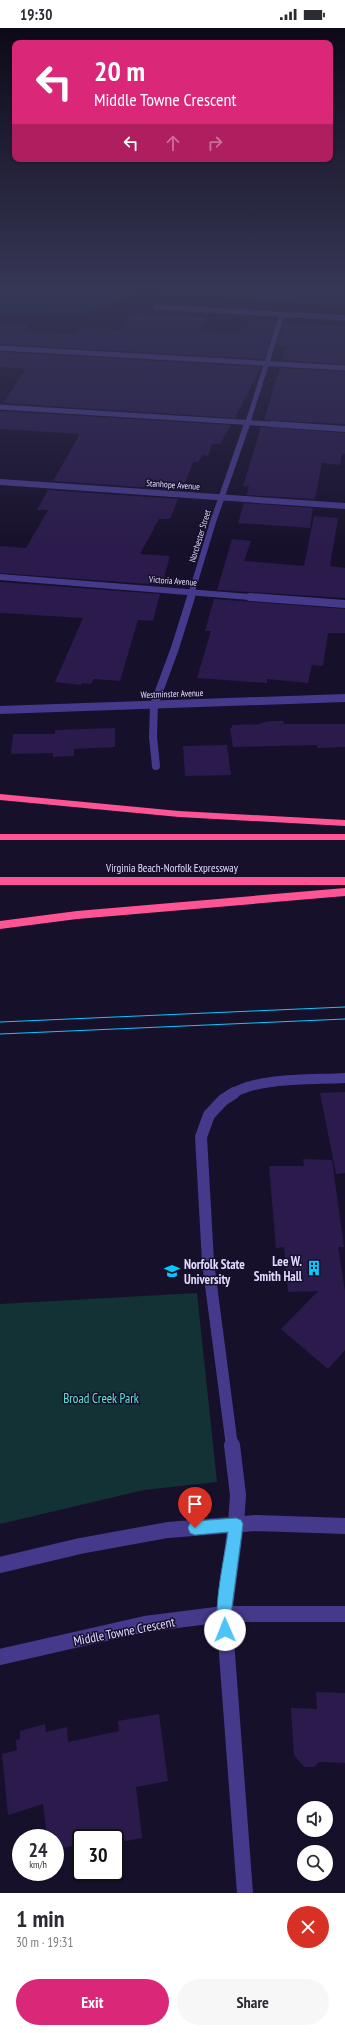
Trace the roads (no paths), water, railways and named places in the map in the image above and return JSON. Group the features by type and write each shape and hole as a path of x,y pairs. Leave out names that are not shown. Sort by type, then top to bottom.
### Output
{"highway":[{"path":"0,797 179,814 345,823"},
{"path":"0,837 345,837"},
{"name":"Virginia Beach-Norfolk Expressway","path":"0,881 345,881"},
{"path":"0,925 77,915 345,892"}],"street":[{"name":"Norchester Street","path":"156,766 153,737 154,705 175,648 212,522 222,497 263,376"},
{"path":"0,407 345,429"},
{"name":"Stanhope Avenue","path":"0,482 345,506"},
{"name":"Victoria Avenue","path":"0,577 345,604"},
{"name":"Westminster Avenue","path":"0,710 345,698"},
{"path":"0,707 16,709"},
{"path":"245,1893 224,1614 236,1524 238,1495 208,1262 202,1137 209,1115 223,1100 238,1090 260,1083 345,1078"},
{"path":"0,1565 80,1546 168,1530 256,1523 345,1526"},
{"name":"Middle Towne Crescent","path":"0,1658 145,1624 224,1614 345,1614"}],"tram line":[{"path":"0,1022 345,1007"},
{"path":"0,1034 345,1019"}],"place":[{"name":"Lee W. Smith Hall","path":"314,1268"},
{"name":"Norfolk State University","path":"172,1271"}],"park label":[{"name":"Broad Creek Park","path":"101,1398"}]}
